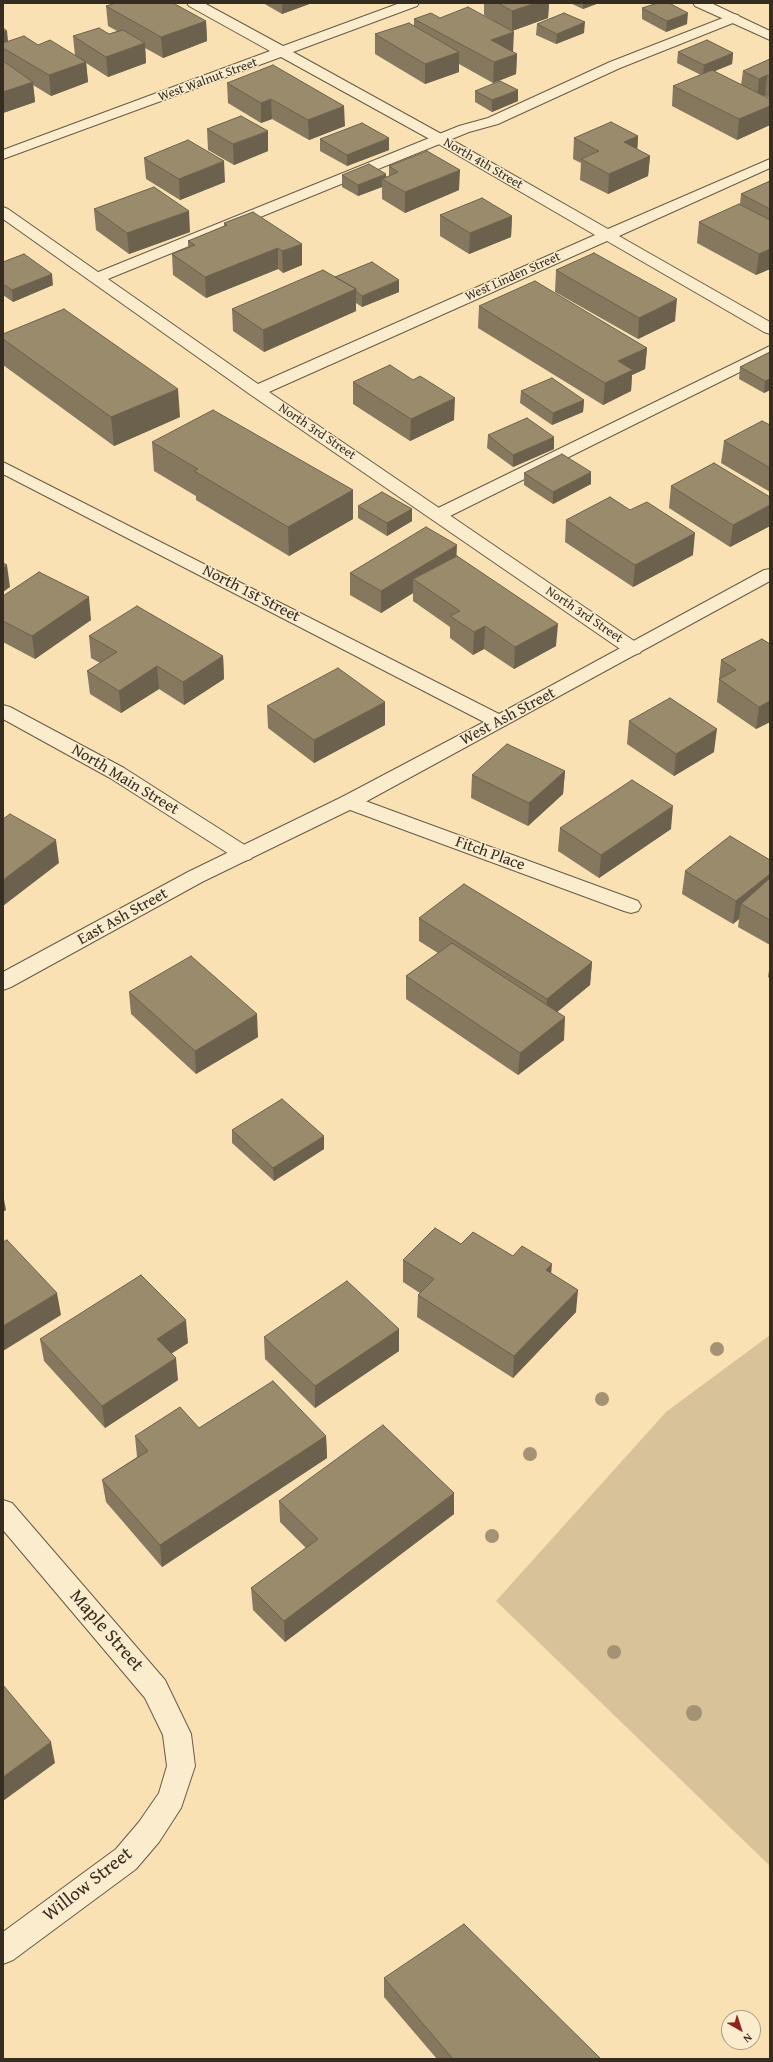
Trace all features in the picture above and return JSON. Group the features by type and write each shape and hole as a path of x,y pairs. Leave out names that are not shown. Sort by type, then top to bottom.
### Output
{"street":[{"name":"North 4th Street","path":"194,3 440,140 770,329"},
{"name":"West Walnut Street","path":"3,154 284,52 412,3"},
{"path":"700,3 767,32"},
{"path":"97,278 464,129 493,121 616,65 733,18"},
{"name":"West Linden Street","path":"257,391 770,163"},
{"name":"North 3rd Street","path":"3,212 257,391 634,649"},
{"path":"438,515 770,351"},
{"name":"North 1st Street","path":"3,467 499,722"},
{"name":"West Ash Street","path":"244,854 349,802 770,574"},
{"name":"North Main Street","path":"3,711 117,773 244,854"},
{"name":"Fitch Place","path":"349,802 631,906"},
{"name":"East Ash Street","path":"3,982 195,877 244,854"},
{"name":"Maple Street","path":"3,1511 155,1689 177,1734 181,1766"},
{"name":"Willow Street","path":"3,1950 126,1859 149,1832 171,1799 181,1766"}],"shaded area":[{"path":"770,1335 770,1866 496,1601 666,1412"}],"building":[{"path":"116,3 173,3 206,21 161,37 106,6"},
{"path":"498,3 536,3 512,11"},
{"path":"658,3 669,3 688,13 667,21 642,8"},
{"path":"468,7 514,32 491,40 517,54 494,62 414,19 431,13 440,18"},
{"path":"564,13 585,22 557,34 537,24"},
{"path":"409,23 459,52 425,64 375,34"},
{"path":"99,28 109,34 123,30 145,43 106,57 73,36"},
{"path":"24,36 38,45 50,40 86,62 49,75 3,48 3,43"},
{"path":"707,40 733,53 704,65 678,52"},
{"path":"770,59 770,77 767,75 759,79 743,71"},
{"path":"3,61 33,82 3,92"},
{"path":"273,65 344,106 308,120 271,99 261,103 227,83"},
{"path":"712,70 770,99 770,106 739,119 673,86"},
{"path":"500,81 518,90 492,100 475,91"},
{"path":"241,116 268,131 233,144 207,129"},
{"path":"611,122 638,136 624,142 650,156 609,174 581,159 599,151 574,138"},
{"path":"362,123 389,138 347,155 320,139"},
{"path":"188,140 224,161 179,179 144,158"},
{"path":"427,151 460,170 405,192 382,179 398,172 389,166"},
{"path":"369,164 386,174 358,185 342,175"},
{"path":"770,181 770,209 741,194"},
{"path":"154,187 189,211 127,233 94,209"},
{"path":"482,198 512,216 470,233 440,215"},
{"path":"739,204 770,220 770,249 759,254 699,222"},
{"path":"253,212 302,244 282,251 278,248 205,277 172,254 195,245 188,241 227,225 224,223"},
{"path":"594,253 677,299 639,318 556,270"},
{"path":"24,254 52,274 12,290 3,284 3,262"},
{"path":"372,262 399,280 362,296 356,291 356,289 335,277"},
{"path":"323,270 356,289 263,330 232,309"},
{"path":"535,281 647,348 618,361 633,370 605,383 479,306"},
{"path":"64,309 178,389 111,417 3,339 3,334"},
{"path":"770,352 770,379 765,381 740,367"},
{"path":"390,365 413,380 420,376 455,398 411,419 353,382"},
{"path":"552,378 584,400 553,413 521,391"},
{"path":"213,410 353,490 288,527 194,471 198,469 152,442"},
{"path":"527,418 554,437 513,455 488,435"},
{"path":"762,421 770,425 770,468 724,441"},
{"path":"562,454 591,472 553,492 524,473"},
{"path":"714,463 770,497 770,505 733,525 671,486"},
{"path":"382,492 412,509 387,523 358,506"},
{"path":"610,497 630,510 647,502 695,533 635,565 566,520"},
{"path":"426,527 457,545 381,591 350,573"},
{"path":"457,556 558,624 515,647 485,626 474,632 450,616 460,611 413,579"},
{"path":"39,572 89,597 32,636 3,621 3,596"},
{"path":"137,606 223,656 183,682 157,666 119,691 87,671 117,652 89,636"},
{"path":"762,639 770,644 770,701 759,707 719,679 736,670 721,660"},
{"path":"338,668 385,702 314,740 267,706"},
{"path":"670,698 717,729 676,754 629,721"},
{"path":"507,744 565,771 529,803 472,775"},
{"path":"632,780 673,806 601,855 560,828"},
{"path":"10,814 56,840 3,880 3,819"},
{"path":"730,836 770,860 770,874 736,901 685,871"},
{"path":"770,878 770,920 741,904"},
{"path":"464,884 592,962 547,999 419,918"},
{"path":"452,943 565,1017 520,1053 406,976"},
{"path":"191,956 257,1014 195,1051 129,992"},
{"path":"282,1099 324,1136 273,1168 232,1130"},
{"path":"435,1228 461,1244 473,1232 513,1256 522,1246 552,1264 546,1270 578,1290 514,1356 418,1295 434,1279 403,1260"},
{"path":"7,1240 57,1293 3,1326 3,1242"},
{"path":"141,1275 186,1320 157,1339 176,1358 102,1406 40,1339"},
{"path":"347,1281 399,1329 315,1386 264,1337"},
{"path":"273,1381 326,1436 160,1545 102,1480 148,1451 135,1436 180,1407 199,1428"},
{"path":"383,1425 454,1493 284,1621 251,1588 318,1539 279,1501"},
{"path":"3,1685 51,1742 3,1777"},
{"path":"464,1924 601,2059 453,2059 384,1978"}]}
